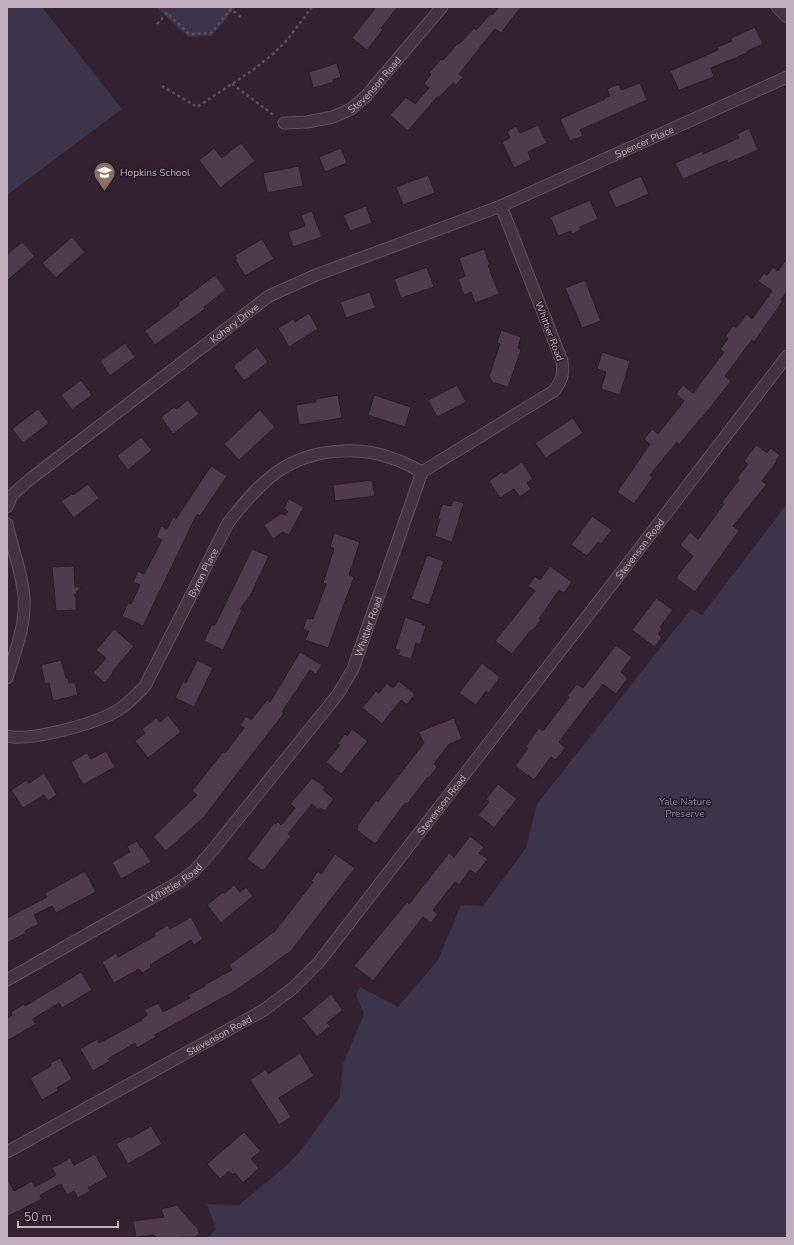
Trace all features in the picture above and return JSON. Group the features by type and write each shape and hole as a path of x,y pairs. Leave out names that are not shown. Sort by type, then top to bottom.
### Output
{"street":[{"name":"Stevenson Road","path":"284,123 307,122 333,117 351,109 366,96 442,7"},
{"path":"777,7 787,17"},
{"name":"Spencer Place","path":"501,206 787,77"},
{"name":"Whittier Road","path":"7,980 179,882 194,871 217,845 338,694 353,668 422,472 554,391 562,380 562,361 501,206"},
{"name":"Kohary Drive","path":"7,507 12,495 23,484 269,296 316,275 501,206"},
{"name":"Stevenson Road","path":"7,1152 264,1010 306,976 319,962 787,356"},
{"name":"Byron Place","path":"7,736 18,738 30,737 76,727 110,715 129,703 145,686 228,523 258,488 286,465 322,452 358,450 392,458 422,472"},
{"path":"7,524 24,598 20,637 7,678"}],"path":[{"path":"162,86 198,107 273,54 288,39 312,7"},
{"path":"157,24 167,13 189,34 211,32 232,9 243,19"},
{"path":"232,84 284,123"}],"green space":[{"path":"7,7 42,7 122,109 7,195"},
{"path":"156,7 236,7 212,36 188,37"},
{"name":"Yale Nature Preserve","path":"787,504 787,1238 207,1238 216,1229 207,1204 239,1205 298,1154 339,1098 343,1064 364,1014 356,994 360,987 398,1007 438,960 461,905 483,906 526,848 537,804 691,609 702,615"}],"building":[{"path":"376,7 398,7 381,28 383,30 367,50 352,38"},
{"path":"499,7 521,7 501,33 495,29 480,47 459,74 463,77 456,85 453,83 439,97 437,97 408,131 390,115 406,97 415,104 429,88 424,84 431,74 429,73 441,59 443,60 458,43 459,44 474,28 476,30 490,14 492,15"},
{"path":"755,27 763,44 747,51 747,53 711,68 714,77 679,90 670,71 718,50 717,47 732,41 731,38"},
{"path":"337,63 341,77 333,80 334,82 313,88 309,72"},
{"path":"640,83 647,100 580,130 583,136 570,141 560,119 610,96 607,89 619,84 621,90"},
{"path":"538,125 547,143 528,152 531,160 514,168 502,142 510,138 507,131 516,126 520,133"},
{"path":"749,128 758,150 728,163 727,160 683,179 675,163 702,151 703,154 739,138 737,134"},
{"path":"241,143 255,161 220,188 199,160 214,148 222,158"},
{"path":"341,148 347,163 325,172 319,157"},
{"path":"299,166 303,186 267,193 263,173"},
{"path":"428,175 435,193 403,205 396,187"},
{"path":"641,176 649,194 616,208 608,191"},
{"path":"590,200 598,219 580,227 581,230 572,234 571,231 558,236 550,217"},
{"path":"366,206 372,223 350,231 343,215"},
{"path":"312,211 322,237 293,247 288,232 305,226 301,215"},
{"path":"72,237 85,252 56,278 42,263"},
{"path":"262,239 274,259 245,276 235,259 237,258 235,255"},
{"path":"22,242 35,256 7,281 7,255"},
{"path":"484,249 490,265 488,265 499,294 475,303 471,292 464,295 458,279 465,276 459,258"},
{"path":"787,258 787,291 781,300 783,301 754,342 752,340 725,376 731,381 679,445 677,442 650,475 653,477 634,504 617,492 650,444 644,439 652,429 658,434 684,401 676,394 683,385 693,393 724,352 720,349 728,339 725,337 733,326 736,328 747,314 752,319 772,291 758,281 764,273 767,275 773,267 778,271"},
{"path":"427,267 434,287 401,298 394,279"},
{"path":"215,275 226,290 204,307 205,309 155,345 145,331 179,305 178,303"},
{"path":"585,280 601,321 582,328 565,288"},
{"path":"370,292 375,308 346,318 340,302"},
{"path":"309,313 318,329 289,347 278,328 293,319 295,322"},
{"path":"501,330 521,337 518,348 521,350 508,387 492,382 489,376 500,344 497,343"},
{"path":"125,343 135,357 110,376 100,361"},
{"path":"257,347 268,362 244,381 233,366"},
{"path":"602,352 630,361 620,395 601,389 606,372 597,369"},
{"path":"81,380 92,395 72,410 61,395"},
{"path":"457,385 466,402 437,417 428,400"},
{"path":"338,395 342,418 299,425 296,405 316,402 316,399"},
{"path":"374,395 411,407 405,427 368,415"},
{"path":"188,400 199,414 173,434 161,417 174,407 176,409"},
{"path":"38,409 49,423 23,443 12,429"},
{"path":"260,410 275,427 239,460 224,444"},
{"path":"573,418 583,433 546,458 535,443"},
{"path":"141,437 152,450 128,470 117,456"},
{"path":"756,445 767,453 771,448 780,455 762,481 767,484 733,526 739,531 695,592 676,578 693,556 680,545 690,532 698,539 724,504 722,502 739,480 737,478 748,464 744,461"},
{"path":"522,462 533,479 527,483 531,489 520,497 514,489 500,498 489,481 503,471 504,474"},
{"path":"211,466 227,476 200,516 197,514 143,626 122,616 128,603 131,604 140,585 133,582 138,571 144,574 162,540 156,537 161,526 167,529 173,517 176,519"},
{"path":"372,480 375,496 335,501 333,485"},
{"path":"88,484 99,498 74,518 61,501 72,494 73,495"},
{"path":"289,499 304,507 289,535 283,532 273,539 264,525 282,513 285,515 288,512 284,508"},
{"path":"453,500 464,503 452,542 435,536 440,519 438,518 442,504 451,506"},
{"path":"592,516 612,530 601,544 598,542 587,556 571,545"},
{"path":"334,533 360,542 349,575 354,577 328,648 305,640 309,631 303,629 307,618 313,619 326,584 323,583 334,549 330,547"},
{"path":"252,549 269,556 250,596 240,609 242,611 223,650 204,641 212,624 215,625"},
{"path":"427,555 444,561 429,605 411,599"},
{"path":"74,566 75,587 81,587 74,596 76,597 76,610 56,611 52,567"},
{"path":"550,566 572,582 564,593 559,590 539,619 541,620 512,654 495,641 535,591 528,586 535,576 540,580"},
{"path":"656,598 673,610 660,627 662,629 658,634 662,637 655,647 632,630"},
{"path":"405,617 426,626 420,645 416,643 411,659 398,655 400,650 395,649"},
{"path":"114,629 134,646 112,672 113,673 105,683 93,673 106,658 96,650"},
{"path":"616,645 632,657 621,672 628,678 616,694 603,684 559,742 565,748 556,760 551,757 534,780 515,766 528,748 526,746 539,728 543,731 577,684 583,688"},
{"path":"300,652 322,665 316,674 310,670 282,712 284,713 204,817 166,851 153,837 197,795 192,791 223,752 225,753 244,728 240,725 246,716 251,720 267,700 270,702"},
{"path":"61,660 66,678 68,678 69,683 75,682 78,695 53,701 49,683 45,684 41,665"},
{"path":"197,660 213,668 194,707 175,698 183,681 186,683"},
{"path":"482,663 500,677 489,693 486,691 476,705 459,693"},
{"path":"399,681 415,694 407,705 401,700 382,724 362,708 376,691 379,693 387,683 393,688"},
{"path":"168,715 181,732 148,758 135,741 145,733 142,729 156,718 160,722"},
{"path":"454,718 462,739 449,744 434,764 437,767 429,778 428,777 407,804 405,803 375,844 357,830 357,826 376,800 378,802 424,743 418,732"},
{"path":"352,729 368,741 341,774 326,762 340,745 337,744 345,734 347,736"},
{"path":"106,751 115,767 83,785 71,762 87,753 91,759"},
{"path":"44,773 57,795 48,801 44,795 23,808 11,790 27,780 29,783"},
{"path":"312,778 325,787 323,790 334,799 325,811 320,808 319,810 312,804 288,834 291,836 263,871 247,859 274,823 276,824 278,822 281,825 295,808 290,804"},
{"path":"498,784 517,799 494,828 478,815 489,802 486,799"},
{"path":"470,836 484,847 479,853 488,859 476,874 470,870 459,885 455,882 433,910 438,914 431,923 423,917 373,981 354,966 407,902 409,904 449,853 454,857"},
{"path":"137,841 151,862 121,879 112,862 130,852 127,846"},
{"path":"335,854 355,868 291,951 235,991 155,1035 156,1037 137,1048 135,1043 108,1059 110,1061 93,1071 80,1049 97,1039 99,1043 142,1020 141,1019 147,1015 144,1010 158,1003 163,1012 190,998 188,995 232,970 229,965 275,931 313,882 311,881 318,871 321,874"},
{"path":"85,871 96,892 56,913 52,906 34,915 39,924 7,943 7,918 47,897 45,893"},
{"path":"234,885 240,892 246,887 253,896 221,923 207,905 223,892 224,894"},
{"path":"191,917 203,939 194,945 191,940 150,965 151,968 142,973 139,969 114,983 102,962 116,953 118,957 155,936 154,933 168,925 170,929"},
{"path":"81,972 92,990 62,1008 59,1003 33,1019 36,1024 7,1041 7,1018 12,1015 11,1012 24,1004 25,1006"},
{"path":"331,994 343,1010 327,1023 330,1026 317,1037 302,1018"},
{"path":"300,1053 314,1076 279,1098 291,1117 279,1125 250,1080 266,1069 268,1074"},
{"path":"60,1058 72,1079 57,1088 58,1091 42,1100 30,1078 51,1066 50,1063"},
{"path":"151,1126 162,1144 128,1164 116,1144 130,1136 131,1138"},
{"path":"244,1132 261,1151 251,1159 259,1168 243,1183 235,1173 232,1175 229,1171 220,1179 207,1164"},
{"path":"95,1154 108,1177 88,1188 90,1191 78,1198 74,1191 67,1195 61,1184 40,1195 42,1199 7,1217 7,1178 14,1191 32,1181 35,1187 56,1175 52,1168 70,1158 74,1165"},
{"path":"178,1205 198,1229 199,1233 196,1237 158,1238 153,1235 136,1237 133,1221 164,1217 161,1209"}],"place":[{"name":"Hopkins School","path":"105,192"}]}
